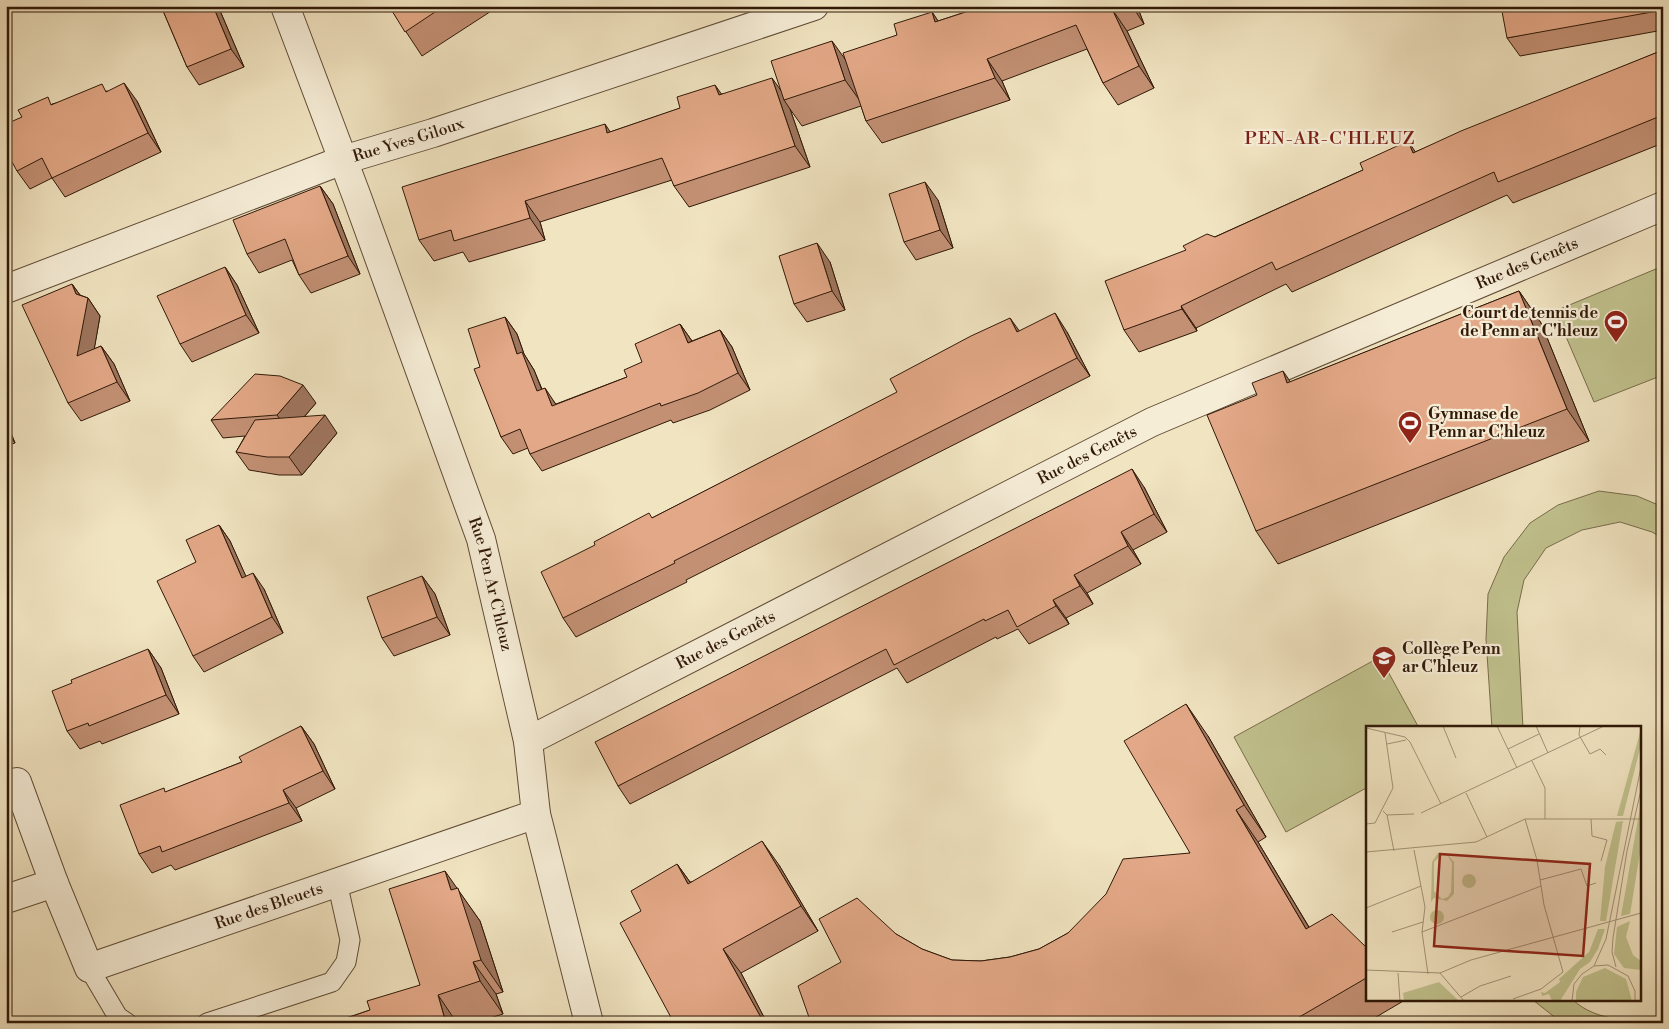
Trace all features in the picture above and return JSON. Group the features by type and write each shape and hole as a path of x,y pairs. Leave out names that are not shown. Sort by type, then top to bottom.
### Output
{"street":[{"name":"Rue Pen Ar C'hleuz","path":"284,6 343,160 481,539 528,741 536,814 589,1023"},
{"name":"Rue Yves Giloux","path":"6,289 343,160 433,133 814,6"},
{"name":"Rue des Genêts","path":"528,741 1152,422 1663,206"},
{"path":"6,786 17,782 54,883 89,968"},
{"name":"Rue des Bleuets","path":"89,968 536,814"},
{"path":"6,899 54,883"}],"lane":[{"path":"207,1023 332,982 346,962 350,940 336,882"},
{"path":"89,968 118,1016 127,1023"}],"green space":[{"name":"Court de tennis de de Penn ar C'hleuz","path":"1663,266 1663,375 1594,402 1555,311"},
{"path":"1599,491 1637,496 1663,507 1663,538 1652,532 1620,522 1582,530 1546,548 1524,580 1517,612 1523,726 1492,726 1486,639 1488,594 1504,557 1530,523 1558,505"},
{"path":"1380,657 1418,726 1366,726 1366,788 1286,832 1234,737"},
{"path":"1536,1002 1576,1002 1593,1013 1616,1019 1640,1019 1663,1016 1663,1023 1562,1023"}],"building":[{"path":"161,6 213,6 231,49 187,67"},
{"path":"389,6 444,6 405,32"},
{"path":"984,6 1118,6 1112,9 1139,66 1103,83 1076,25 987,59 995,78 866,121 843,53 897,35 894,24 932,12 935,22"},
{"path":"1501,6 1663,6 1663,10 1507,38"},
{"path":"832,41 845,80 784,100 771,61"},
{"path":"1663,50 1663,115 1498,182 1494,172 1276,270 1272,262 1181,306 1182,309 1124,330 1105,281 1186,250 1183,246 1207,234 1215,237 1363,170 1360,163 1408,141 1413,153 1461,131"},
{"path":"772,78 795,146 674,186 662,158 525,201 530,218 454,241 451,230 419,240 402,187 605,124 607,133 680,108 677,97 715,85 719,95"},
{"path":"124,83 148,133 52,178 42,158 17,171 6,151 6,124 22,117 18,110 48,97 51,105 102,84 106,92"},
{"path":"925,182 940,230 904,242 889,194"},
{"path":"320,186 348,256 299,275 285,239 247,254 233,220"},
{"path":"817,243 832,291 794,304 779,256"},
{"path":"225,267 246,315 180,344 157,296"},
{"path":"72,284 76,294 88,298 77,356 101,346 117,382 68,403 22,305"},
{"name":"Gymnase de Penn ar C'hleuz","path":"1519,291 1567,409 1256,531 1207,415 1257,395 1252,383 1283,371 1287,383"},
{"path":"1055,313 1077,358 563,618 541,572 595,545 594,542 649,513 652,518 897,392 890,379 971,336 1010,318 1017,332"},
{"path":"505,317 517,354 522,352 537,391 545,388 552,406 627,377 624,370 642,362 635,344 680,324 688,343 720,330 738,373 698,393 661,406 660,403 530,454 520,429 501,437 474,369 480,367 468,329"},
{"path":"255,374 280,376 303,385 277,415 211,420"},
{"path":"325,415 289,457 267,457 236,452 255,420"},
{"path":"1132,469 1154,514 1121,532 1128,546 1074,575 1080,586 1053,600 1056,606 1017,627 1008,610 985,621 984,619 894,665 886,649 618,786 595,742"},
{"path":"219,525 242,578 253,573 272,617 193,656 157,581 196,562 186,540"},
{"path":"422,576 437,617 382,638 367,597"},
{"path":"148,649 166,695 89,726 88,723 67,731 52,691 72,683 71,680"},
{"path":"1186,704 1244,805 1236,810 1306,929 1332,914 1366,947 1366,978 1289,1023 811,1023 798,986 841,962 819,919 857,898 896,934 922,949 952,960 981,961 1010,957 1039,949 1068,933 1106,894 1123,859 1190,853 1124,741"},
{"path":"301,726 323,771 283,790 289,803 162,852 160,846 139,854 120,805 164,788 165,792 242,762 239,757"},
{"path":"762,841 801,906 723,949 764,1023 674,1023 620,923 641,911 631,891 677,864 688,884"},
{"path":"445,871 451,890 458,888 481,960 473,962 480,981 438,995 446,1023 332,1023 370,1010 367,1001 420,985 389,889"}],"place":[{"name":"Court de tennis de de Penn ar C'hleuz","path":"1616,343"},
{"name":"Gymnase de Penn ar C'hleuz","path":"1410,444"},
{"name":"Collège Penn ar C'hleuz","path":"1384,679"}],"district":[{"name":"PEN-AR-C'HLEUZ","path":"1330,138"}]}
